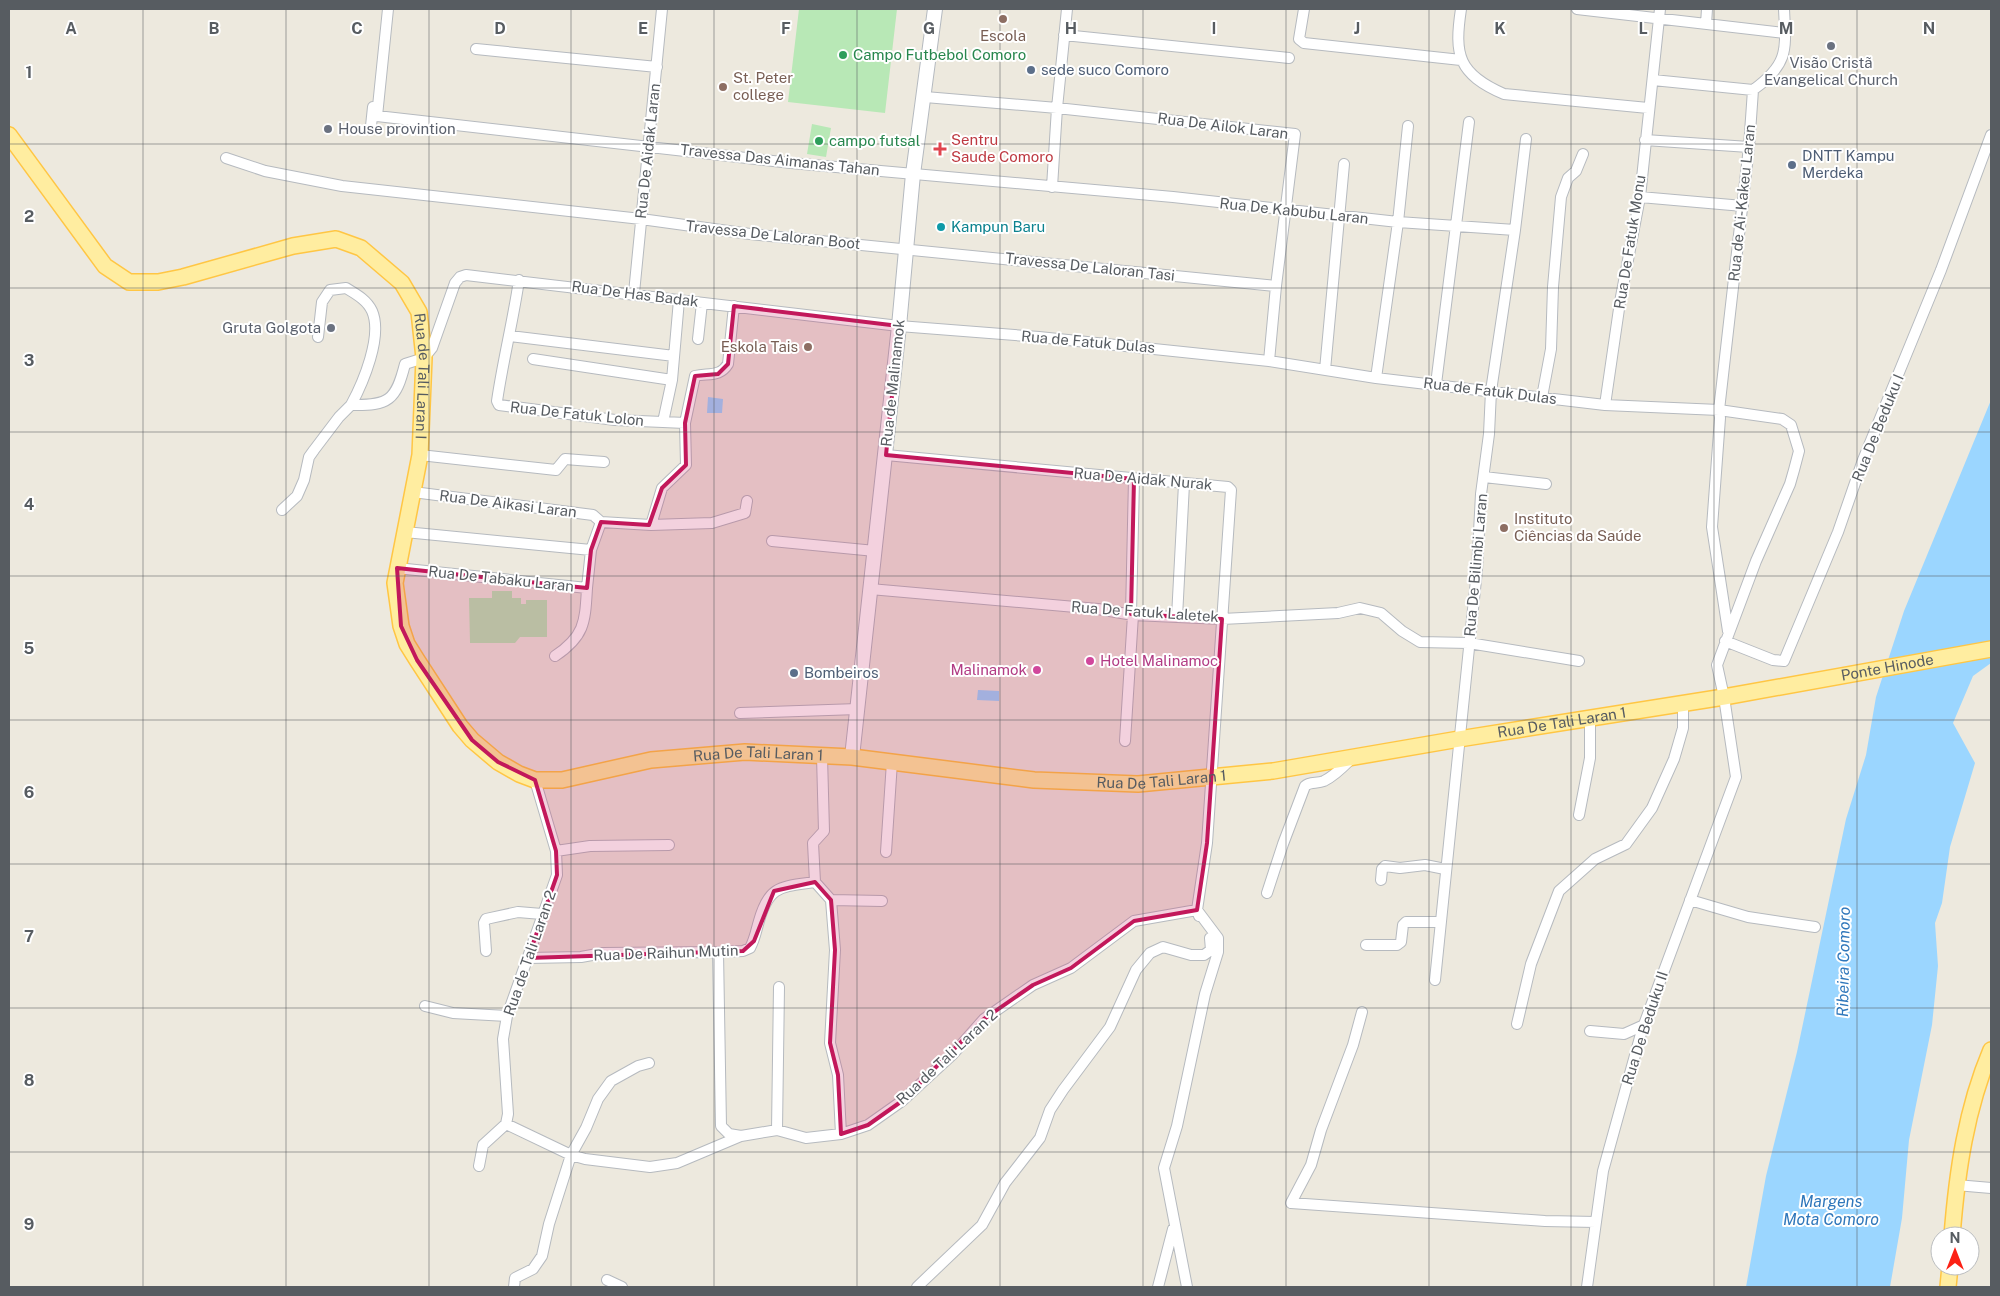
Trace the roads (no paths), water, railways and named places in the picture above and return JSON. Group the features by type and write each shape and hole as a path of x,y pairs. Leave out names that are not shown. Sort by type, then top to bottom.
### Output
{"main road":[{"name":"Rua de Tali Laran I","path":"9,135 105,266 129,282 142,283 174,279 293,246 323,240 344,241 371,255 402,283 418,312 424,358 420,455 395,583 401,626 417,660 460,726 472,740 498,762 519,774 535,780"},
{"name":"Ponte Hinode","path":"1784,686 1991,650"},
{"name":"Rua De Tali Laran 1","path":"535,780 562,780 651,760 745,752 852,757 1034,780 1138,784 1273,771 1459,738 1784,686"},
{"path":"1953,1226 1956,1184 1972,1105 1991,1050"}],"street":[{"path":"371,126 381,9"},
{"name":"Travessa Das Aimanas Tahan","path":"388,9 377,116 648,145 791,163 913,174"},
{"name":"Rua De Aidak Laran","path":"634,293 662,9"},
{"name":"Rua de Malinamok","path":"852,757 886,455 899,326 904,249 935,9"},
{"path":"1052,187 1056,108 1067,9"},
{"path":"1304,9 1299,39 1304,43 1461,60"},
{"path":"1461,9 1457,51 1465,68 1478,79 1504,94 1648,108"},
{"path":"1577,9 1660,14 1706,24 1785,33"},
{"path":"1706,24 1707,9"},
{"path":"1653,80 1753,90 1771,77 1783,58 1784,9"},
{"name":"Rua De Fatuk Monu","path":"1605,405 1620,302 1640,197 1648,108 1660,14"},
{"path":"1064,35 1290,58"},
{"path":"476,49 657,67"},
{"name":"Rua de Ai-Kakeu Laran","path":"1726,637 1712,527 1719,410 1743,206 1753,90"},
{"name":"Rua De Ailok Laran","path":"925,97 1056,108 1295,134 1284,211 1269,361"},
{"path":"1436,384 1470,122"},
{"path":"1376,378 1398,222 1408,126"},
{"name":"Rua De Beduku I","path":"1726,637 1774,660 1784,661 1838,532 1864,460 1941,270 1991,135"},
{"path":"1491,391 1515,230 1526,139"},
{"path":"1645,140 1749,147"},
{"path":"1542,397 1551,349 1553,287 1561,197 1568,178 1576,171 1584,154"},
{"name":"Travessa De Laloran Boot","path":"226,158 265,171 342,186 641,219 750,234 904,249"},
{"path":"1325,370 1344,164"},
{"name":"Rua De Kabubu Laran","path":"913,174 1173,197 1284,211 1398,222 1515,230"},
{"path":"1640,197 1743,206"},
{"name":"Travessa De Laloran Tasi","path":"904,249 1276,286"},
{"name":"Rua De Has Badak","path":"424,358 432,348 447,303 460,277 466,275 634,293 702,303 899,326"},
{"name":"Rua De Fatuk Lolon","path":"519,280 510,336 504,354 497,401 499,406 615,420 663,422"},
{"path":"282,510 297,496 304,480 309,457 339,417 351,406 369,362 374,337 372,311 362,297 346,288 330,290 322,302 318,337"},
{"path":"678,300 672,380 663,422 685,423"},
{"path":"698,339 702,303"},
{"path":"651,524 662,488 686,464 685,423 695,376 718,374 725,370 728,364 734,306"},
{"name":"Rua de Fatuk Dulas","path":"899,326 1048,338 1269,361 1376,378 1605,405 1719,410 1782,419 1791,425 1799,451 1790,484 1756,561 1717,665 1724,697 1736,777"},
{"path":"510,336 674,356"},
{"path":"351,406 370,406 388,400 399,389 405,364 424,358"},
{"path":"533,358 672,380"},
{"name":"Rua De Bilimbi Laran","path":"1436,980 1445,868 1470,643 1491,391"},
{"path":"420,455 556,470 564,459 604,462"},
{"name":"Rua De Aidak Nurak","path":"886,455 1228,487 1231,490 1207,843 1197,910"},
{"path":"1484,478 1546,484"},
{"path":"1125,741 1132,614 1134,479"},
{"path":"1177,617 1184,484"},
{"name":"Rua De Aikasi Laran","path":"413,492 593,515 601,522"},
{"path":"601,522 651,524 712,523 745,513 747,501"},
{"name":"Rua De Tabaku Laran","path":"397,568 587,588 591,550 601,522"},
{"path":"405,532 591,550"},
{"path":"772,541 875,552"},
{"path":"555,656 570,647 584,625 587,588"},
{"name":"Rua De Fatuk Laletek","path":"870,589 1132,614 1222,619 1338,613 1365,608 1381,613 1402,631 1420,642 1470,643 1579,661"},
{"path":"1517,1024 1531,964 1559,891 1595,859 1626,844 1652,808 1674,759 1683,728 1683,703"},
{"path":"740,713 858,709"},
{"path":"1578,815 1590,758 1590,718"},
{"path":"822,756 824,831 813,843 815,882 831,900 835,950 830,1043 838,1075 841,1134"},
{"path":"1267,893 1282,844 1305,786 1308,783 1322,782 1336,774 1354,757"},
{"path":"886,852 892,762"},
{"name":"Rua De Beduku II","path":"1587,1287 1603,1172 1644,1025 1736,777"},
{"name":"Rua de Tali Laran 2","path":"535,780 538,797 556,851 557,876 507,1016 503,1039 508,1114 506,1124 571,1155 592,1160 650,1167 677,1163 741,1136 777,1130 806,1138 841,1134 868,1124 902,1101 953,1054 984,1019 1033,985 1071,968 1134,921 1197,910"},
{"path":"556,851 590,846 669,845"},
{"path":"1381,880 1382,869 1385,866 1400,868 1426,865 1445,868"},
{"name":"Rua De Raihun Mutin","path":"528,958 581,957 604,953 743,951 750,948 761,915 774,891 781,887 815,882"},
{"path":"831,900 882,901"},
{"path":"1690,900 1748,917 1815,927"},
{"path":"1187,1287 1164,1168 1177,1126 1205,994 1218,952 1218,938 1197,910"},
{"path":"917,1287 982,1225 1005,1183 1040,1138 1050,1110 1110,1027 1136,970 1150,953 1163,947 1191,956 1204,956 1211,950 1212,941 1197,910"},
{"path":"486,951 484,923 486,919 518,912 542,914"},
{"path":"1366,945 1397,945 1401,942 1403,925 1406,922 1440,922"},
{"path":"718,952 721,1126 729,1134 741,1136"},
{"path":"777,1130 778,987"},
{"path":"425,1006 453,1013 507,1016"},
{"path":"1362,1012 1354,1045 1321,1130 1311,1165 1291,1203 1545,1221 1596,1222"},
{"path":"1590,1031 1624,1034 1644,1025"},
{"path":"514,1287 515,1278 533,1269 542,1256 549,1224 571,1155 586,1128 598,1099 611,1081 638,1066 649,1063"},
{"path":"480,1166 483,1145 506,1124"},
{"path":"1956,1184 1991,1188"},
{"path":"1158,1287 1174,1226"},
{"path":"607,1280 622,1287"}],"water":[{"path":"708,397 723,399 722,413 707,413"},
{"name":"Margens Mota Comoro","path":"1991,400 1991,663 1973,676 1953,723 1975,763 1950,847 1942,903 1935,923 1938,966 1932,1025 1909,1140 1902,1218 1890,1287 1746,1287 1766,1176 1797,1052 1846,819 1866,755 1876,697 1904,611"},
{"path":"978,690 999,691 999,701 977,700"}],"place":[{"name":"Escola","path":"1003,19"},
{"name":"Visão Cristã Evangelical Church","path":"1831,46"},
{"name":"Campo Futbebol Comoro","path":"843,55"},
{"name":"sede suco Comoro","path":"1031,70"},
{"name":"St. Peter college","path":"723,87"},
{"name":"House provintion","path":"328,129"},
{"name":"campo futsal","path":"819,141"},
{"name":"Sentru Saude Comoro","path":"940,149"},
{"name":"DNTT Kampu Merdeka","path":"1792,165"},
{"name":"Kampun Baru","path":"941,227"},
{"name":"Gruta Golgota","path":"331,328"},
{"name":"Eskola Tais","path":"808,347"},
{"name":"Instituto Ciências da Saúde","path":"1504,528"},
{"name":"Hotel Malinamoc","path":"1090,661"},
{"name":"Malinamok","path":"1037,670"},
{"name":"Bombeiros","path":"794,673"}],"water label":[{"name":"Ribeira Comoro","path":"1843,962"}]}
